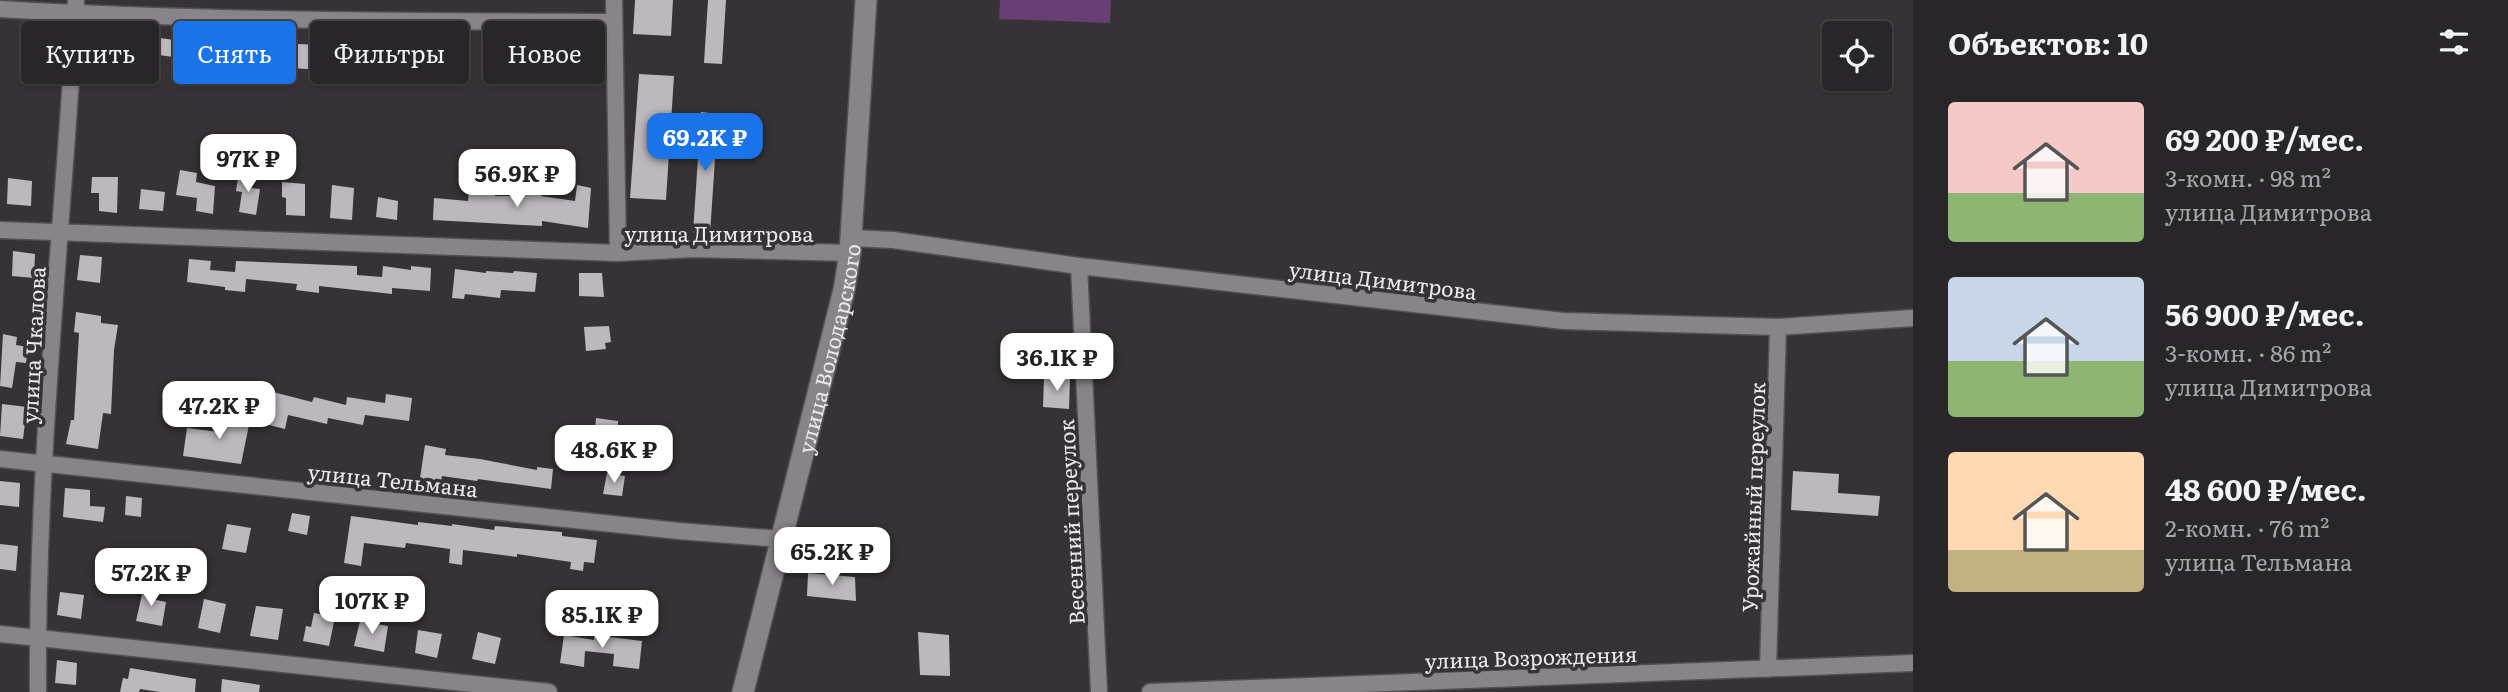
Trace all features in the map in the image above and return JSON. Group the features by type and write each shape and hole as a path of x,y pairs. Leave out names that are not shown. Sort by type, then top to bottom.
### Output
{"street":[{"path":"614,0 618,253"},
{"name":"улица Володарского","path":"743,692 832,343 851,246 866,0"},
{"path":"0,9 76,7 341,21 613,22"},
{"name":"улица Чкалова","path":"38,692 45,463 76,7"},
{"name":"улица Димитрова","path":"0,230 618,253 851,246 893,240 1079,266 1563,321 1778,327 1913,318"},
{"name":"Весенний переулок","path":"1079,266 1099,692"},
{"name":"Урожайный переулок","path":"1768,670 1778,327"},
{"name":"улица Тельмана","path":"0,459 651,528 781,539"},
{"path":"0,634 549,692"},
{"name":"улица Возрождения","path":"1150,692 1564,684 1913,663"}],"shaded area":[{"path":"1000,0 1111,0 1110,23 999,19"}],"building":[{"path":"635,0 673,0 671,36 633,34"},
{"path":"708,0 726,0 722,64 704,63"},
{"path":"160,38 173,40 173,57 159,55"},
{"path":"296,44 310,45 310,69 296,68"},
{"path":"639,74 674,76 666,200 630,198"},
{"path":"701,112 718,114 710,234 693,233"},
{"path":"180,170 197,173 196,182 215,186 213,214 196,211 197,198 176,195"},
{"path":"239,171 252,173 250,188 260,189 256,215 239,212 242,192 236,191"},
{"path":"92,177 118,177 117,213 99,211 99,193 91,193"},
{"path":"8,178 32,181 31,206 7,204"},
{"path":"282,182 305,184 305,216 286,215"},
{"path":"332,185 354,188 352,220 330,218"},
{"path":"522,185 542,186 541,196 575,201 577,185 591,188 588,228 542,221 542,226 433,220 434,198 468,201 469,191 495,193 495,196 522,196"},
{"path":"141,189 165,192 163,211 139,209"},
{"path":"378,197 398,201 397,220 376,217"},
{"path":"13,251 35,254 34,278 12,276"},
{"path":"80,255 102,257 100,283 77,280"},
{"path":"189,259 211,261 210,270 235,272 236,261 357,266 357,275 382,277 383,266 411,270 411,266 431,268 430,291 392,288 392,294 319,286 319,293 296,290 297,284 246,279 245,292 225,290 225,287 187,282"},
{"path":"455,269 486,273 537,273 535,292 501,290 500,298 465,294 464,299 452,298"},
{"path":"579,273 602,273 604,297 579,296"},
{"path":"76,312 101,316 101,323 118,325 111,414 103,413 98,449 66,444 71,420 74,420 79,333 74,332"},
{"path":"609,326 611,342 605,343 606,349 586,351 584,327"},
{"path":"3,334 17,337 16,345 28,347 26,363 16,362 12,388 0,386"},
{"path":"1044,377 1070,378 1069,409 1043,407"},
{"path":"273,392 312,402 314,397 346,405 347,397 385,403 386,394 412,398 409,421 365,415 363,425 328,418 327,424 288,415 285,429 265,424"},
{"path":"2,404 27,407 23,439 0,436"},
{"path":"222,414 250,420 241,464 183,456 187,428 219,432"},
{"path":"596,418 618,421 618,443 594,441"},
{"path":"425,445 446,449 445,455 537,470 537,467 553,469 551,489 478,479 442,476 441,482 420,478"},
{"path":"1793,471 1839,474 1838,493 1880,496 1878,516 1791,510"},
{"path":"607,473 625,476 622,496 603,494"},
{"path":"0,481 20,483 19,507 0,505"},
{"path":"65,488 90,490 90,506 105,507 103,522 63,517"},
{"path":"126,496 142,498 141,517 125,515"},
{"path":"292,513 310,516 307,535 288,531"},
{"path":"351,516 418,525 418,522 494,530 495,526 562,532 562,536 597,540 594,563 584,562 583,571 570,569 571,562 463,550 462,565 449,563 450,549 406,543 405,548 364,543 361,566 344,563"},
{"path":"227,524 251,528 246,553 222,549"},
{"path":"844,543 865,544 866,570 845,569"},
{"path":"0,544 18,546 16,571 0,569"},
{"path":"808,573 855,577 856,601 807,596"},
{"path":"144,586 158,589 156,600 166,602 162,626 136,621"},
{"path":"60,592 84,595 81,619 57,615"},
{"path":"204,599 226,604 220,633 198,628"},
{"path":"256,606 283,609 278,640 250,636"},
{"path":"314,613 335,617 329,646 303,641 306,626 311,627"},
{"path":"360,621 388,626 384,652 354,646"},
{"path":"418,630 442,634 437,658 415,653"},
{"path":"478,632 501,638 495,664 472,659"},
{"path":"918,632 949,635 950,676 920,675"},
{"path":"564,635 594,640 594,635 642,641 639,669 613,666 614,654 585,651 584,667 560,663"},
{"path":"57,660 77,663 76,685 55,683"},
{"path":"130,668 196,679 195,692 140,689 139,692 120,692 123,678 128,679"},
{"path":"222,679 260,685 259,692 221,692"}]}
